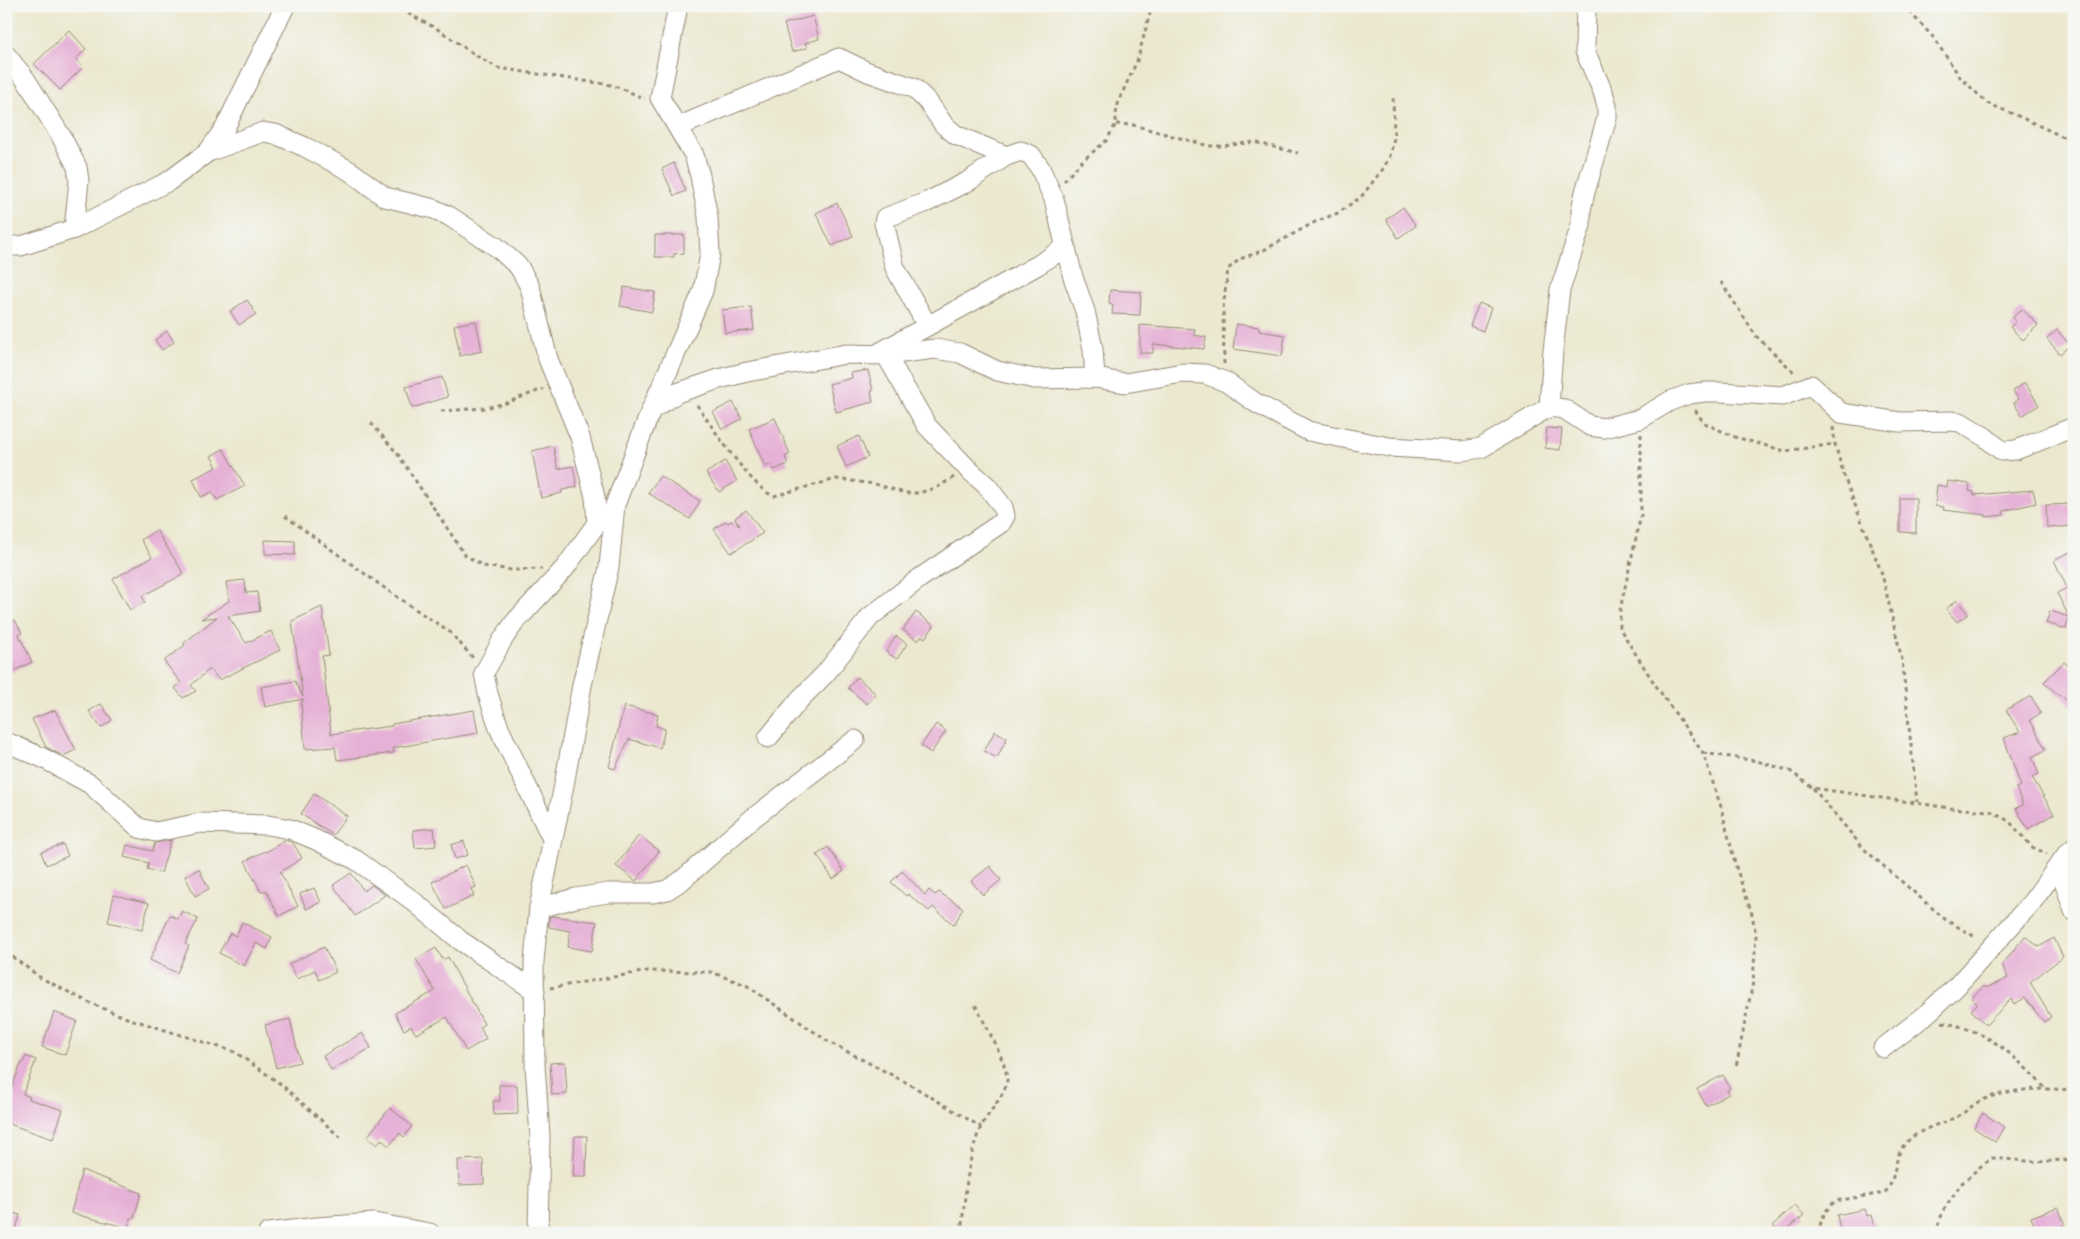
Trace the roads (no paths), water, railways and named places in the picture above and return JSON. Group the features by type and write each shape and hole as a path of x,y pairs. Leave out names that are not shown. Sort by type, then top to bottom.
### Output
{"street":[{"path":"208,152 225,128 285,6"},
{"path":"538,1233 540,1136 535,1065 534,961 539,908 582,685 609,567 615,505 651,410 703,291 710,254 708,217 694,155 678,127 665,110 659,94 678,6"},
{"path":"1549,407 1560,290 1580,225 1585,192 1607,118 1604,92 1585,51 1586,6"},
{"path":"6,55 26,80 61,136 77,167 79,181 74,228"},
{"path":"678,127 839,58 868,72 914,88 925,98 944,126 956,135 1006,156"},
{"path":"6,246 21,246 74,228 169,181 208,152 263,132 275,134 305,147 350,171 385,197 434,209 448,216 498,248 519,268 527,280 538,313 548,359 580,438 589,470 597,523"},
{"path":"927,325 895,268 884,223 885,218 927,202 968,182 1006,156 1021,151 1031,156 1040,168 1054,199 1073,277 1085,311 1095,378"},
{"path":"881,355 927,325 1038,265 1066,247"},
{"path":"651,410 686,390 746,372 831,356 881,355 935,349 960,353 997,371 1026,377 1048,379 1095,378 1125,383 1194,372 1205,374 1226,382 1256,403 1308,431 1354,441 1423,450 1476,450 1549,407 1564,409 1594,428 1620,425 1640,419 1670,401 1689,394 1720,392 1783,396 1808,385 1814,386 1836,410 1848,414 1900,422 1952,420 1960,422 1985,437 2002,451 2008,452 2074,428"},
{"path":"768,738 800,699 825,674 870,617 907,587 1004,520 1006,513 1003,507 987,486 927,426 881,355"},
{"path":"552,839 500,728 488,694 484,673 511,628 565,568 597,523 615,505"},
{"path":"539,908 576,898 608,894 653,893 667,890 681,881 753,818 855,740"},
{"path":"6,742 43,758 90,784 139,828 156,832 200,823 268,824 290,829 316,840 356,860 396,888 461,941 535,991"},
{"path":"2066,856 2074,911"},
{"path":"1883,1048 1922,1018 1954,988 1990,946 2032,902 2066,856"},
{"path":"268,1233 374,1223 406,1231 430,1233"}]}
